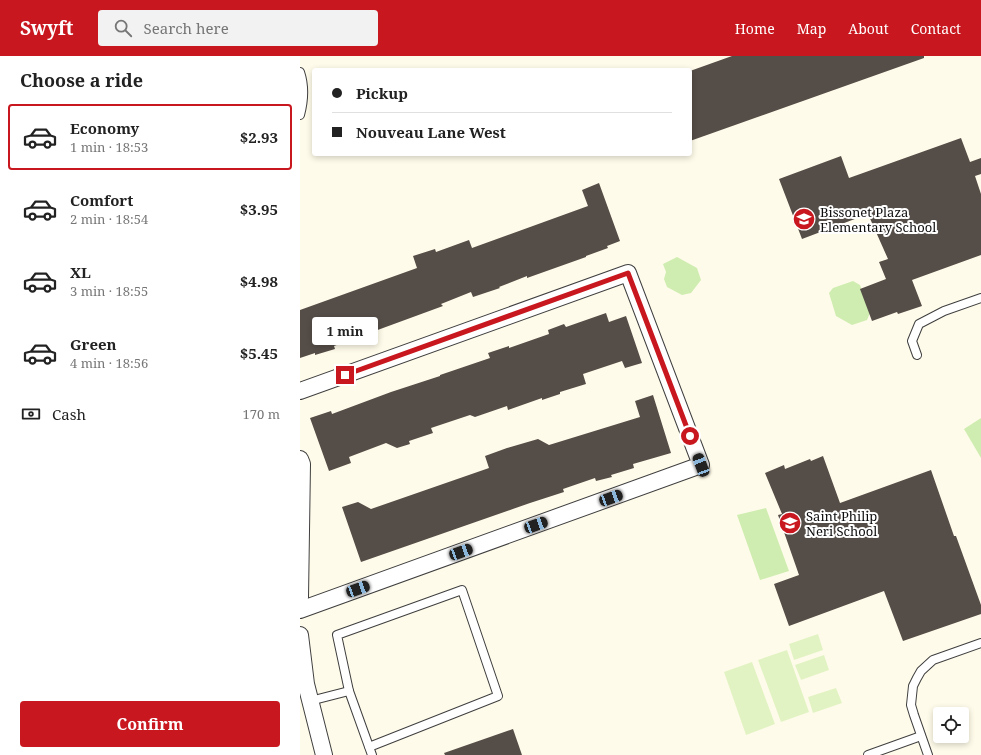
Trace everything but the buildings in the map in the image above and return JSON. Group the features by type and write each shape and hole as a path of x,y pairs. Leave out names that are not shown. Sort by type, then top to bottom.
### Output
{"street":[{"path":"300,391 628,273 701,465 300,610"},
{"path":"300,598 301,463"},
{"path":"300,635 306,684 324,755"}],"lane":[{"path":"300,72 304,91 300,115"},
{"path":"917,355 912,341 919,324 944,311 981,298"},
{"path":"462,590 498,696 370,751 349,691 337,635 462,590"},
{"path":"928,755 911,705 913,686 921,671 932,660 981,642"},
{"path":"310,701 349,691"},
{"path":"868,755 921,736"}],"green space":[{"path":"677,257 697,268 701,280 691,293 682,295 667,287 664,279 666,272 663,264"},
{"path":"853,281 860,285 870,313 867,320 852,325 836,316 829,293 833,288"},
{"path":"981,418 981,458 964,429"},
{"path":"766,508 789,571 760,580 737,515"},
{"path":"818,634 823,650 794,660 789,644"},
{"path":"787,650 809,712 781,722 758,660"},
{"path":"824,655 829,670 801,680 795,665"},
{"path":"752,662 775,724 746,735 724,672"},
{"path":"836,688 842,703 813,713 808,697"}],"place":[{"name":"Bissonet Plaza Elementary School","path":"804,219"},
{"name":"Saint Philip Neri School","path":"790,523"}],"route":[{"path":"345,375 628,273 690,436"}]}
